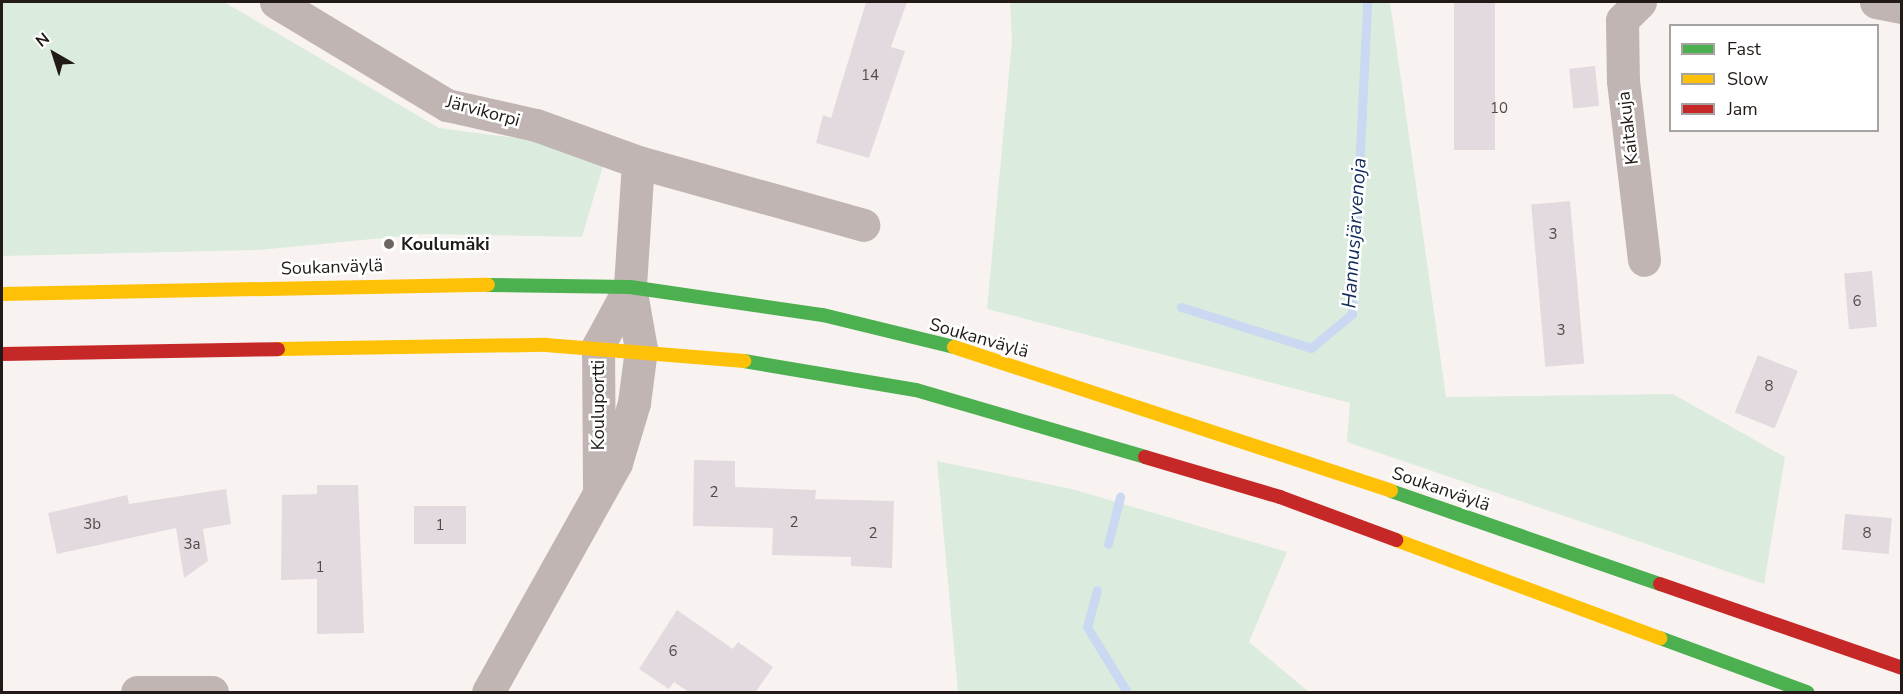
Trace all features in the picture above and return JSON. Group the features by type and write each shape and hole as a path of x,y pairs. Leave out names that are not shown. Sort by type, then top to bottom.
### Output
{"main road":[{"name":"Soukanväylä","path":"2,294 394,283 630,287 824,315 950,346 1186,420 1902,668"},
{"path":"2,354 287,346 598,346 802,368 916,390 1280,497 1807,693"}],"street":[{"name":"Järvikorpi","path":"276,2 447,105 536,125 638,162 864,225"},
{"name":"Kaitakuja","path":"1640,2 1622,20 1623,81 1644,260"},
{"path":"1876,2 1902,8"},
{"path":"630,287 638,162"},
{"name":"Kouluportti","path":"599,490 598,346 630,287"},
{"name":"Kouluportti","path":"488,693 616,463 634,403 641,349 630,287"},
{"path":"137,693 212,693"}],"green space":[{"path":"2,2 224,2 439,128 540,141 603,166 582,237 425,234 259,250 2,256"},
{"path":"1010,2 1390,2 1446,397 1673,394 1785,457 1764,584 1347,442 1350,403 987,309 1012,41"},
{"path":"937,461 1072,489 1287,552 1249,642 1309,692 958,692"}],"building":[{"path":"866,2 907,2 891,47 905,51 869,158 816,143 823,115 831,118"},
{"path":"1454,2 1495,2 1495,150 1454,150"},
{"path":"1595,66 1599,106 1573,108 1569,69"},
{"path":"1570,201 1584,363 1545,367 1531,204"},
{"path":"1872,271 1877,327 1849,329 1844,273"},
{"path":"1758,355 1798,371 1775,429 1735,412"},
{"path":"694,460 735,461 735,487 816,490 815,499 894,501 892,568 851,566 851,557 772,555 773,528 693,526"},
{"path":"317,485 358,485 364,633 317,634 317,579 281,580 282,495 317,494"},
{"path":"226,489 231,524 203,529 208,561 184,578 176,528 57,554 48,513 127,495 129,504"},
{"path":"414,506 466,506 466,544 414,544"},
{"path":"1845,514 1892,518 1889,554 1842,550"},
{"path":"677,610 733,649 738,642 773,667 755,693 690,693 674,682 669,689 639,669"}],"waterway":[{"name":"Hannusjärvenoja","path":"1181,307 1311,348 1352,314 1367,2"},
{"name":"Hannusjärvenoja","path":"1108,544 1120,497"},
{"name":"Hannusjärvenoja","path":"1097,590 1087,627 1127,692"}],"traffic: fast":[{"path":"488,285 630,287 823,315 954,347"},
{"path":"744,361 916,390 1145,457"},
{"path":"1391,491 1660,584"},
{"path":"1660,638 1807,692"}],"traffic: slow":[{"path":"2,294 488,285"},
{"path":"278,349 546,345 744,361"},
{"path":"954,347 1391,491"},
{"path":"1396,540 1660,638"}],"traffic: jam":[{"path":"2,354 278,349"},
{"path":"1145,457 1280,497 1396,540"},
{"path":"1660,584 1902,668"}],"place":[{"name":"Koulumäki","path":"389,244"}]}
